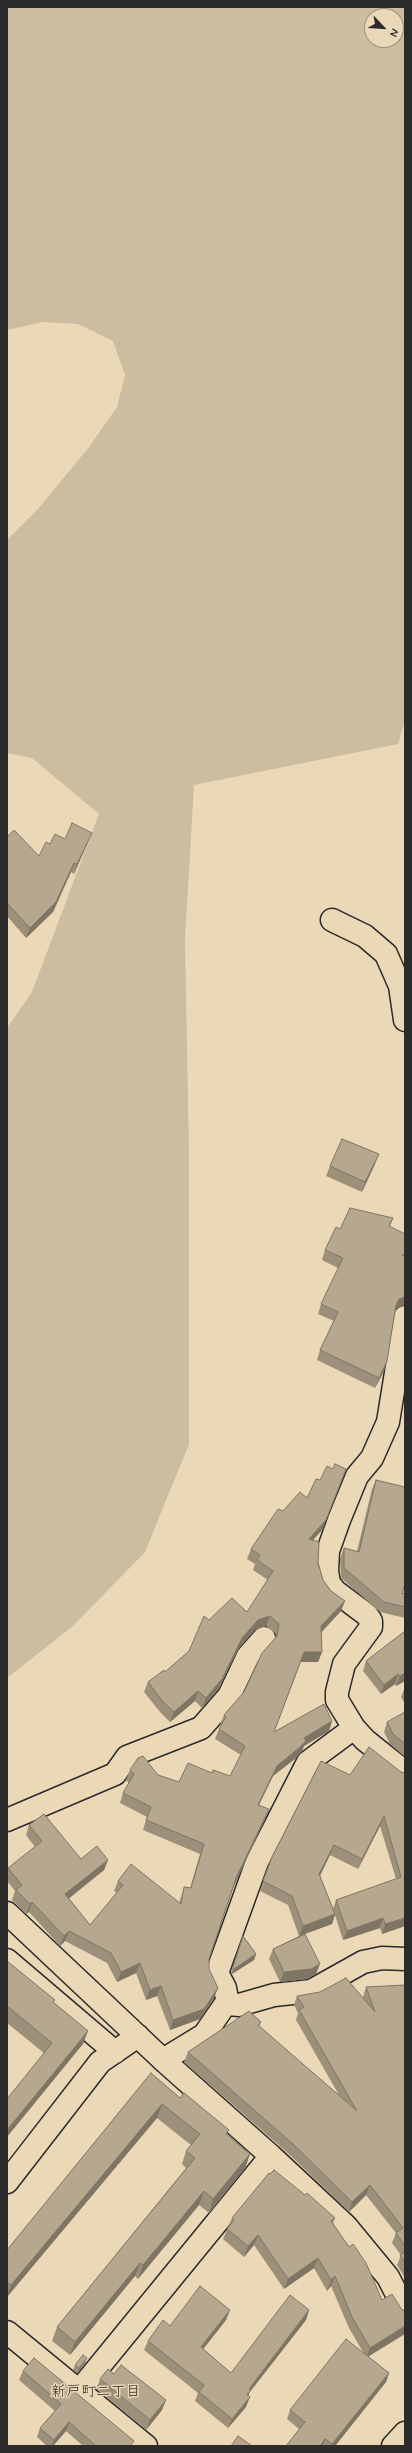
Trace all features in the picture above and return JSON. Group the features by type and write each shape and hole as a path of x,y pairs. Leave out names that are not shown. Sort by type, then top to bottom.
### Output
{"street":[{"path":"332,920 365,936 386,954 400,986 405,1020"},
{"path":"405,1317 388,1422 372,1458 357,1476 332,1537 328,1551 327,1571 329,1583 334,1591 367,1616 371,1627 348,1654 337,1692 337,1700 354,1728 364,1740 405,1772"},
{"path":"7,1820 115,1774 127,1757 201,1728 228,1696 248,1656 264,1638"},
{"path":"228,2004 225,1988 217,1973 257,1862 308,1762 354,1728"},
{"path":"10,1921 138,2036 162,2060 271,2156 346,2226 388,2278 405,2310"},
{"path":"162,2060 204,2035 224,2006 228,2004 240,2005 274,1995 311,1990 363,1962 382,1958 405,1959"},
{"path":"7,1960 115,2052"},
{"path":"7,2182 100,2062 138,2036"},
{"path":"79,2391 271,2156"},
{"path":"7,2332 146,2446"},
{"path":"393,2446 405,2433"}],"shaded area":[{"path":"7,7 405,7 405,720 398,744 194,785 185,939 189,1156 189,1444 145,1552 73,1626 7,1678 7,1028 32,992 99,814 32,758 7,753 7,540 38,509 89,447 117,407 125,375 113,341 78,324 43,322 7,330"}],"building":[{"path":"72,823 92,833 77,864 74,863 56,902 30,928 7,903 7,837 14,830 39,856 46,842 50,844 55,834 65,839"},
{"path":"342,1139 379,1154 365,1182 330,1166"},
{"path":"350,1208 393,1218 389,1226 405,1234 405,1255 402,1255 405,1256 405,1297 399,1299 396,1305 387,1361 379,1378 320,1350 338,1312 321,1304 343,1258 325,1250 336,1227 340,1229"},
{"path":"335,1464 346,1469 326,1520 309,1539 319,1542 318,1563 323,1580 331,1591 345,1601 321,1626 322,1652 304,1652 274,1732 324,1704 332,1721 304,1738 306,1741 277,1766 258,1805 269,1809 236,1878 209,1959 209,1969 218,1988 204,2009 173,2020 161,1986 150,1990 140,1963 121,1972 111,1953 69,1931 64,1936 32,1902 30,1904 16,1890 22,1885 8,1868 42,1841 29,1825 44,1814 81,1859 97,1846 108,1860 65,1894 90,1925 123,1885 118,1881 131,1864 181,1904 184,1887 191,1888 204,1844 146,1820 151,1807 123,1793 134,1774 130,1770 138,1758 143,1756 158,1775 179,1782 188,1763 212,1773 213,1770 230,1776 245,1746 219,1729 226,1717 224,1715 244,1692 262,1653 277,1636 279,1624 270,1616 258,1620 242,1638 222,1679 206,1698 198,1691 174,1712 163,1702 148,1682 164,1670 165,1672 189,1651 204,1616 209,1620 232,1598 247,1612 273,1571 257,1560 260,1555 251,1549 278,1509 283,1511 300,1492 307,1498 316,1479 320,1480 327,1466 333,1469"},
{"path":"376,1480 405,1487 405,1584 402,1594 405,1593 405,1607 384,1602 344,1568 344,1548 359,1552"},
{"path":"405,1631 405,1673 400,1676 398,1674 384,1685 366,1661"},
{"path":"405,1712 405,1744 393,1734 387,1722"},
{"path":"369,1747 401,1772 405,1773 405,1918 385,1924 383,1918 347,1931 336,1900 401,1877 384,1816 362,1859 334,1845 319,1874 335,1914 303,1926 292,1896 263,1881 272,1857 321,1761 350,1775"},
{"path":"305,1934 320,1964 311,1969 284,1972 273,1949"},
{"path":"243,1936 256,1954 234,1969 233,1967"},
{"path":"7,1961 55,2000 53,2002 88,2031 7,2130 7,2099 52,2043 7,2006"},
{"path":"346,1978 375,2012 366,1987 405,1985 405,2246 396,2233 403,2228 370,2185 352,2202 294,2145 188,2052 249,2011 261,2022 258,2025 357,2111 299,2010 304,2007 297,1996 320,1992"},
{"path":"151,2073 180,2098 184,2093 229,2130 226,2134 250,2154 213,2199 204,2191 143,2265 140,2263 75,2342 57,2327 195,2158 186,2151 200,2134 162,2104 11,2285 7,2282 7,2250"},
{"path":"274,2170 305,2195 307,2193 335,2218 331,2221 349,2247 353,2244 366,2263 382,2300 392,2294 402,2310 405,2310 405,2326 370,2348 352,2317 335,2276 331,2280 318,2258 288,2279 258,2235 248,2246 227,2229 234,2220 232,2218 269,2173 270,2174"},
{"path":"405,2252 405,2262 400,2255"},
{"path":"200,2286 230,2310 201,2347 231,2373 290,2295 309,2310 249,2389 251,2390 247,2394 250,2397 232,2419 199,2392 204,2385 148,2341 163,2320 170,2326"},
{"path":"346,2339 389,2373 332,2444 325,2439 320,2446 286,2446 305,2422 290,2410"},
{"path":"83,2355 87,2358 79,2368 75,2365"},
{"path":"34,2358 134,2441 130,2446 94,2446 95,2445 69,2422 54,2440 40,2428 61,2404 23,2371"},
{"path":"121,2365 166,2400 150,2420 100,2379 108,2369 114,2374"},
{"path":"238,2436 252,2446 231,2446"}],"district":[{"name":"新戸町二丁目","path":"96,2393"}]}
